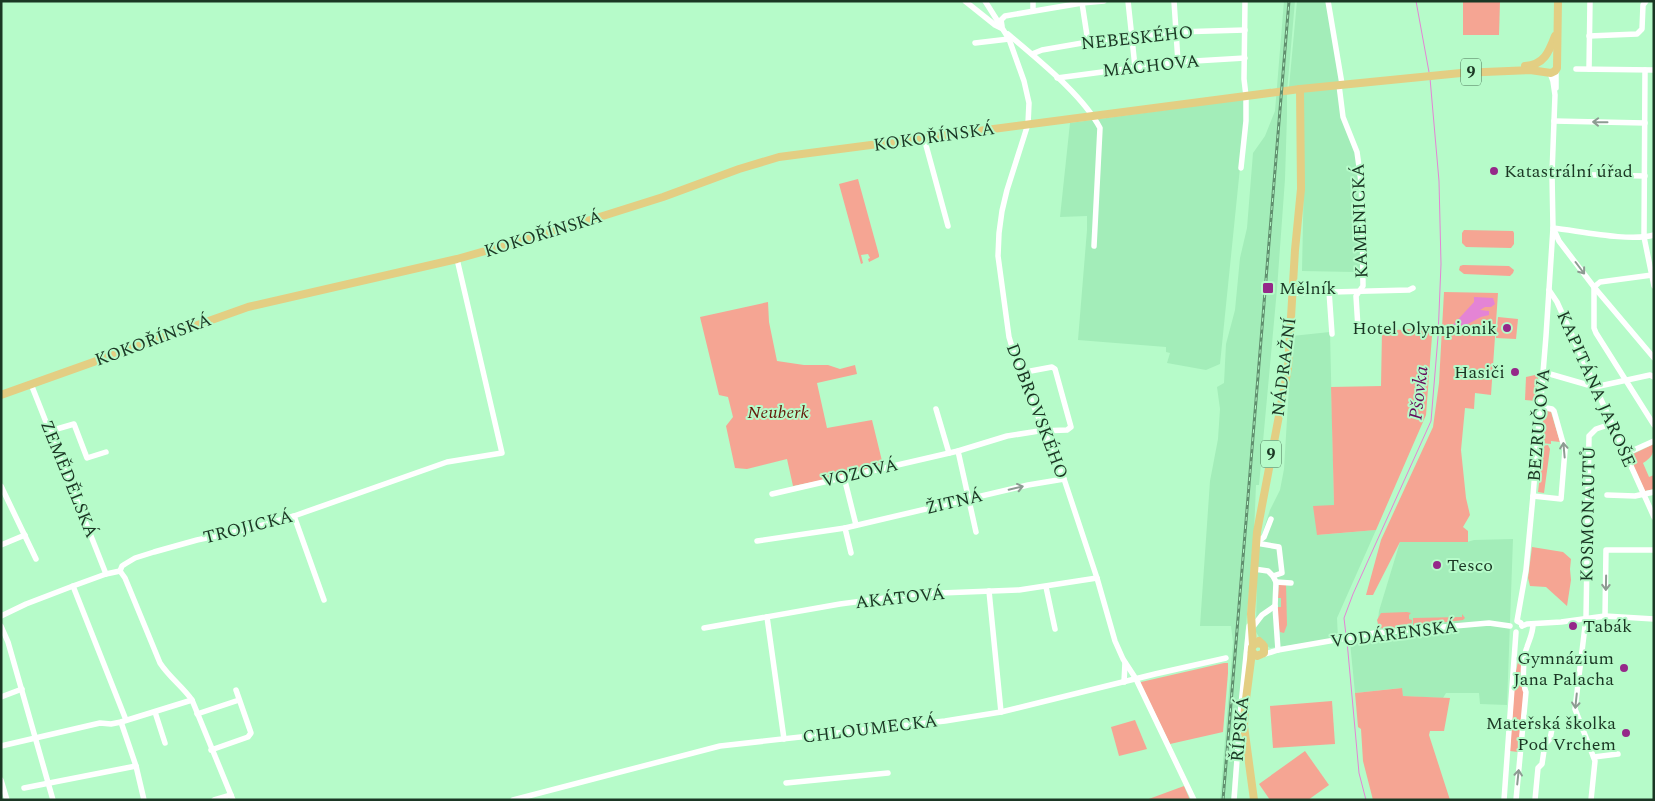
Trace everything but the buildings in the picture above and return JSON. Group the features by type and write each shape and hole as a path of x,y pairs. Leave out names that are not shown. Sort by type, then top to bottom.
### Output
{"main road":[{"name":"9","path":"1550,68 1556,42 1558,1"},
{"name":"9","path":"1511,70 1531,66 1542,61 1549,52 1557,30"},
{"name":"KOKOŘÍNSKÁ","path":"1,394 248,307 457,259 552,232 663,197 779,157 1342,84 1427,75 1550,68"},
{"name":"NÁDRAŽNÍ","path":"1254,653 1251,614 1256,543 1259,518 1288,368 1301,189 1300,89"},
{"name":"NÁDRAŽNÍ","path":"1252,628 1262,644"},
{"path":"1254,653 1258,642 1262,644"},
{"name":"ŘÍPSKÁ","path":"1254,653 1248,677 1244,719 1245,741 1254,800"}],"street":[{"path":"966,1 1032,54 1094,116 1100,128 1094,246"},
{"path":"985,1 1003,29"},
{"path":"1032,1 1033,10"},
{"path":"1003,29 1001,21 1004,16 1033,10 1104,1"},
{"path":"1128,1 1135,67"},
{"path":"1174,1 1178,62"},
{"path":"1241,168 1246,121 1244,79 1245,1"},
{"name":"KAMENICKÁ","path":"1328,1 1342,84 1343,117 1357,152 1362,188 1363,286 1356,296 1358,328"},
{"path":"1589,69 1590,1"},
{"path":"1588,36 1637,34 1642,29 1643,4 1646,1"},
{"path":"1082,3 1088,42"},
{"name":"DOBROVSKÉHO","path":"1003,29 1009,39 1024,81 1029,103 1028,124 1006,190 999,234 998,256 1009,337 1020,373 1064,480 1097,578 1115,641 1125,663 1136,679 1194,800"},
{"name":"NEBESKÉHO","path":"1032,54 1042,50 1088,42 1131,37 1176,32 1244,30"},
{"path":"975,44 1009,39"},
{"name":"MÁCHOVA","path":"1057,78 1178,62 1245,58"},
{"name":"BEZRUČOVA","path":"1517,620 1526,570 1534,496 1549,290 1555,95 1550,68"},
{"path":"1576,69 1654,70"},
{"path":"1645,70 1645,123 1648,151 1645,176 1644,237 1654,286"},
{"path":"1554,121 1645,123"},
{"path":"924,138 948,226"},
{"path":"1552,174 1645,176"},
{"path":"1552,228 1644,237 1654,234"},
{"path":"1552,228 1559,242 1594,287 1654,358"},
{"name":"TROJICKÁ","path":"1,616 73,586 120,571 122,566 134,558 294,516 447,462 502,453 457,259"},
{"path":"1594,287 1600,282 1652,275"},
{"path":"1594,287 1594,328 1654,426"},
{"path":"1292,293 1409,290 1413,288"},
{"name":"KAPITÁNA JAROŠE","path":"1549,290 1557,302 1654,517"},
{"path":"1329,291 1332,334"},
{"name":"VOZOVÁ","path":"772,494 958,451 1007,436 1067,430 1070,427 1057,371 1052,367 1020,373"},
{"path":"1543,372 1595,387 1650,375 1654,377"},
{"name":"ZEMĚDĚLSKÁ","path":"31,384 106,574"},
{"path":"1534,496 1561,499 1566,450 1554,411 1541,407"},
{"path":"936,409 948,453"},
{"path":"50,431 74,424 87,458 106,452"},
{"name":"KOSMONAUTŮ","path":"1586,618 1590,436 1596,429 1611,424"},
{"path":"1625,454 1654,440"},
{"path":"958,451 976,532"},
{"path":"844,477 856,525"},
{"name":"ŽITNÁ","path":"758,541 845,528 1028,485 1064,480"},
{"path":"1,486 36,559"},
{"path":"1607,495 1644,495 1654,492"},
{"path":"294,516 324,600"},
{"path":"1256,543 1264,537 1271,520"},
{"path":"845,528 851,553"},
{"path":"1,545 26,535"},
{"path":"1256,543 1279,548 1282,572 1273,576"},
{"path":"1606,616 1606,550 1654,550"},
{"path":"1254,569 1268,571 1276,582 1275,606 1278,650"},
{"path":"120,571 125,578 160,663 164,670 185,690 192,700 232,797 214,800"},
{"name":"AKÁTOVÁ","path":"704,628 840,604 915,594 1019,590 1097,578"},
{"path":"1276,582 1291,583"},
{"path":"73,586 124,721 144,800"},
{"path":"1046,586 1055,629"},
{"path":"989,591 1001,712"},
{"path":"1252,628 1262,615 1275,606"},
{"name":"NÁDRAŽNÍ","path":"1251,614 1254,653"},
{"path":"1522,626 1606,616 1654,619"},
{"path":"767,617 784,739"},
{"path":"1586,618 1575,709 1594,757 1591,800"},
{"path":"1516,632 1510,626 1513,621 1517,620 1522,626"},
{"name":"VODÁRENSKÁ","path":"1254,653 1342,640 1375,633 1489,623 1510,626"},
{"path":"1516,800 1526,692 1523,685 1526,648 1532,638 1533,624"},
{"path":"1,626 8,642 53,800"},
{"path":"1516,632 1520,631 1522,626"},
{"path":"1504,800 1516,632"},
{"name":"VODÁRENSKÁ","path":"1262,644 1270,649 1278,650"},
{"name":"ŘÍPSKÁ","path":"1234,800 1241,705 1254,653"},
{"name":"CHLOUMECKÁ","path":"513,800 720,746 945,721 1001,712 1226,658"},
{"name":"DOBROVSKÉHO","path":"1124,682 1125,663"},
{"path":"1,696 22,689"},
{"path":"211,750 248,737 251,733 236,690"},
{"path":"1,746 100,723 111,724 124,721 192,700"},
{"path":"197,714 239,700"},
{"path":"155,712 166,743"},
{"path":"1239,742 1244,719"},
{"path":"1535,800 1538,768 1542,764 1545,744 1550,739 1553,724"},
{"path":"1507,752 1521,753"},
{"path":"1594,757 1618,754"},
{"path":"24,788 136,766"},
{"path":"786,782 888,773"},
{"path":"1,780 7,800"}],"shaded area":[{"path":"1284,1 1295,1 1287,92 1285,179 1277,289 1259,485 1256,485 1254,533 1231,800 1220,800 1233,642 1231,626 1200,626 1210,481 1218,439 1220,409 1217,387 1224,383 1226,344 1235,310 1240,258 1247,228 1253,153 1265,136 1275,111"},
{"path":"1297,1 1327,1 1340,79 1342,117 1356,151 1360,270 1354,272 1302,271 1303,86 1289,87"},
{"path":"1247,99 1220,364 1206,370 1167,363 1170,353 1166,352 1166,347 1078,340 1087,216 1060,217 1070,123"},
{"path":"1474,297 1493,298 1495,304 1480,310 1489,311 1489,315 1466,325 1453,327 1455,328 1454,330 1447,330 1474,302"},
{"path":"1330,332 1334,505 1318,535 1376,530 1337,618 1338,639 1270,648 1262,642 1256,632 1257,571 1259,544 1270,510 1280,490 1284,469 1292,336"},
{"path":"1513,539 1507,705 1480,704 1479,693 1446,693 1443,698 1403,696 1401,688 1355,693 1350,642 1376,637 1379,611 1400,542 1467,542 1474,540"}],"green space":[{"path":"1463,1 1500,1 1499,35 1463,35"},
{"path":"858,179 879,255 879,257 869,262 868,254 861,255 863,263 861,264 839,184"},
{"path":"1464,230 1513,231 1514,244 1511,248 1466,247 1462,243 1462,233"},
{"path":"1460,266 1509,266 1514,270 1510,276 1464,274 1459,270"},
{"path":"1444,292 1498,293 1491,395 1475,393 1474,409 1465,408 1461,450 1466,498 1470,515 1463,527 1468,531 1468,542 1400,542 1373,595 1366,595 1381,540 1433,427 1439,383"},
{"name":"Neuberk","path":"768,302 769,322 777,361 804,365 828,365 840,369 855,365 857,374 817,383 827,428 872,420 883,465 843,476 793,486 787,459 747,469 735,468 726,426 733,417 728,397 719,395 700,317"},
{"name":"Hotel Olympionik","path":"1498,317 1518,319 1516,339 1496,338"},
{"path":"1425,328 1432,336 1426,415 1376,530 1317,535 1313,506 1334,505 1331,387 1381,386 1382,331"},
{"path":"1538,376 1537,400 1525,400 1526,377"},
{"path":"1544,410 1551,412 1560,442 1551,441 1551,444 1541,443"},
{"path":"1654,444 1652,455 1643,463 1649,477 1654,475 1654,489 1645,491 1629,456"},
{"path":"1548,445 1550,449 1544,493 1538,492 1541,467 1539,466 1541,446"},
{"path":"1532,547 1563,552 1571,559 1571,580 1567,606 1546,587 1530,586 1528,578"},
{"path":"1279,583 1286,584 1287,625 1284,633 1280,632 1278,625 1278,607 1281,607 1281,598 1278,598"},
{"path":"1381,613 1411,613 1409,619 1412,620 1411,627 1384,629 1379,627 1377,620"},
{"path":"1462,614 1465,618 1463,620 1413,626 1413,618 1462,617"},
{"path":"1519,657 1522,658 1521,679 1524,692 1518,752 1510,751 1515,676"},
{"path":"1228,663 1228,673 1223,732 1170,744 1141,682"},
{"path":"1402,688 1403,696 1450,698 1444,731 1430,731 1429,735 1450,800 1373,800 1363,761 1361,729 1358,727 1355,693"},
{"path":"1332,701 1335,744 1273,748 1270,706"},
{"path":"1135,720 1147,749 1119,756 1111,727"},
{"path":"1305,751 1329,785 1308,800 1270,800 1259,784"},
{"path":"1184,786 1190,800 1146,800"}],"waterway":[{"name":"Pšovka","path":"1416,1 1429,72"},
{"name":"Pšovka","path":"1346,635 1344,618 1353,594 1431,421 1438,337 1441,264 1439,181 1430,78"},
{"name":"Pšovka","path":"1347,641 1359,773 1366,800"}],"railway":[{"path":"1223,800 1289,1"}],"place":[{"name":"Katastrální úřad","path":"1494,171"},
{"name":"Mělník","path":"1268,288"},
{"name":"Hotel Olympionik","path":"1507,328"},
{"name":"Hasiči","path":"1515,372"},
{"name":"Tesco","path":"1437,565"},
{"name":"Tabák","path":"1573,626"},
{"name":"Gymnázium Jana Palacha","path":"1624,668"},
{"name":"Mateřská školka Pod Vrchem","path":"1626,733"}]}
